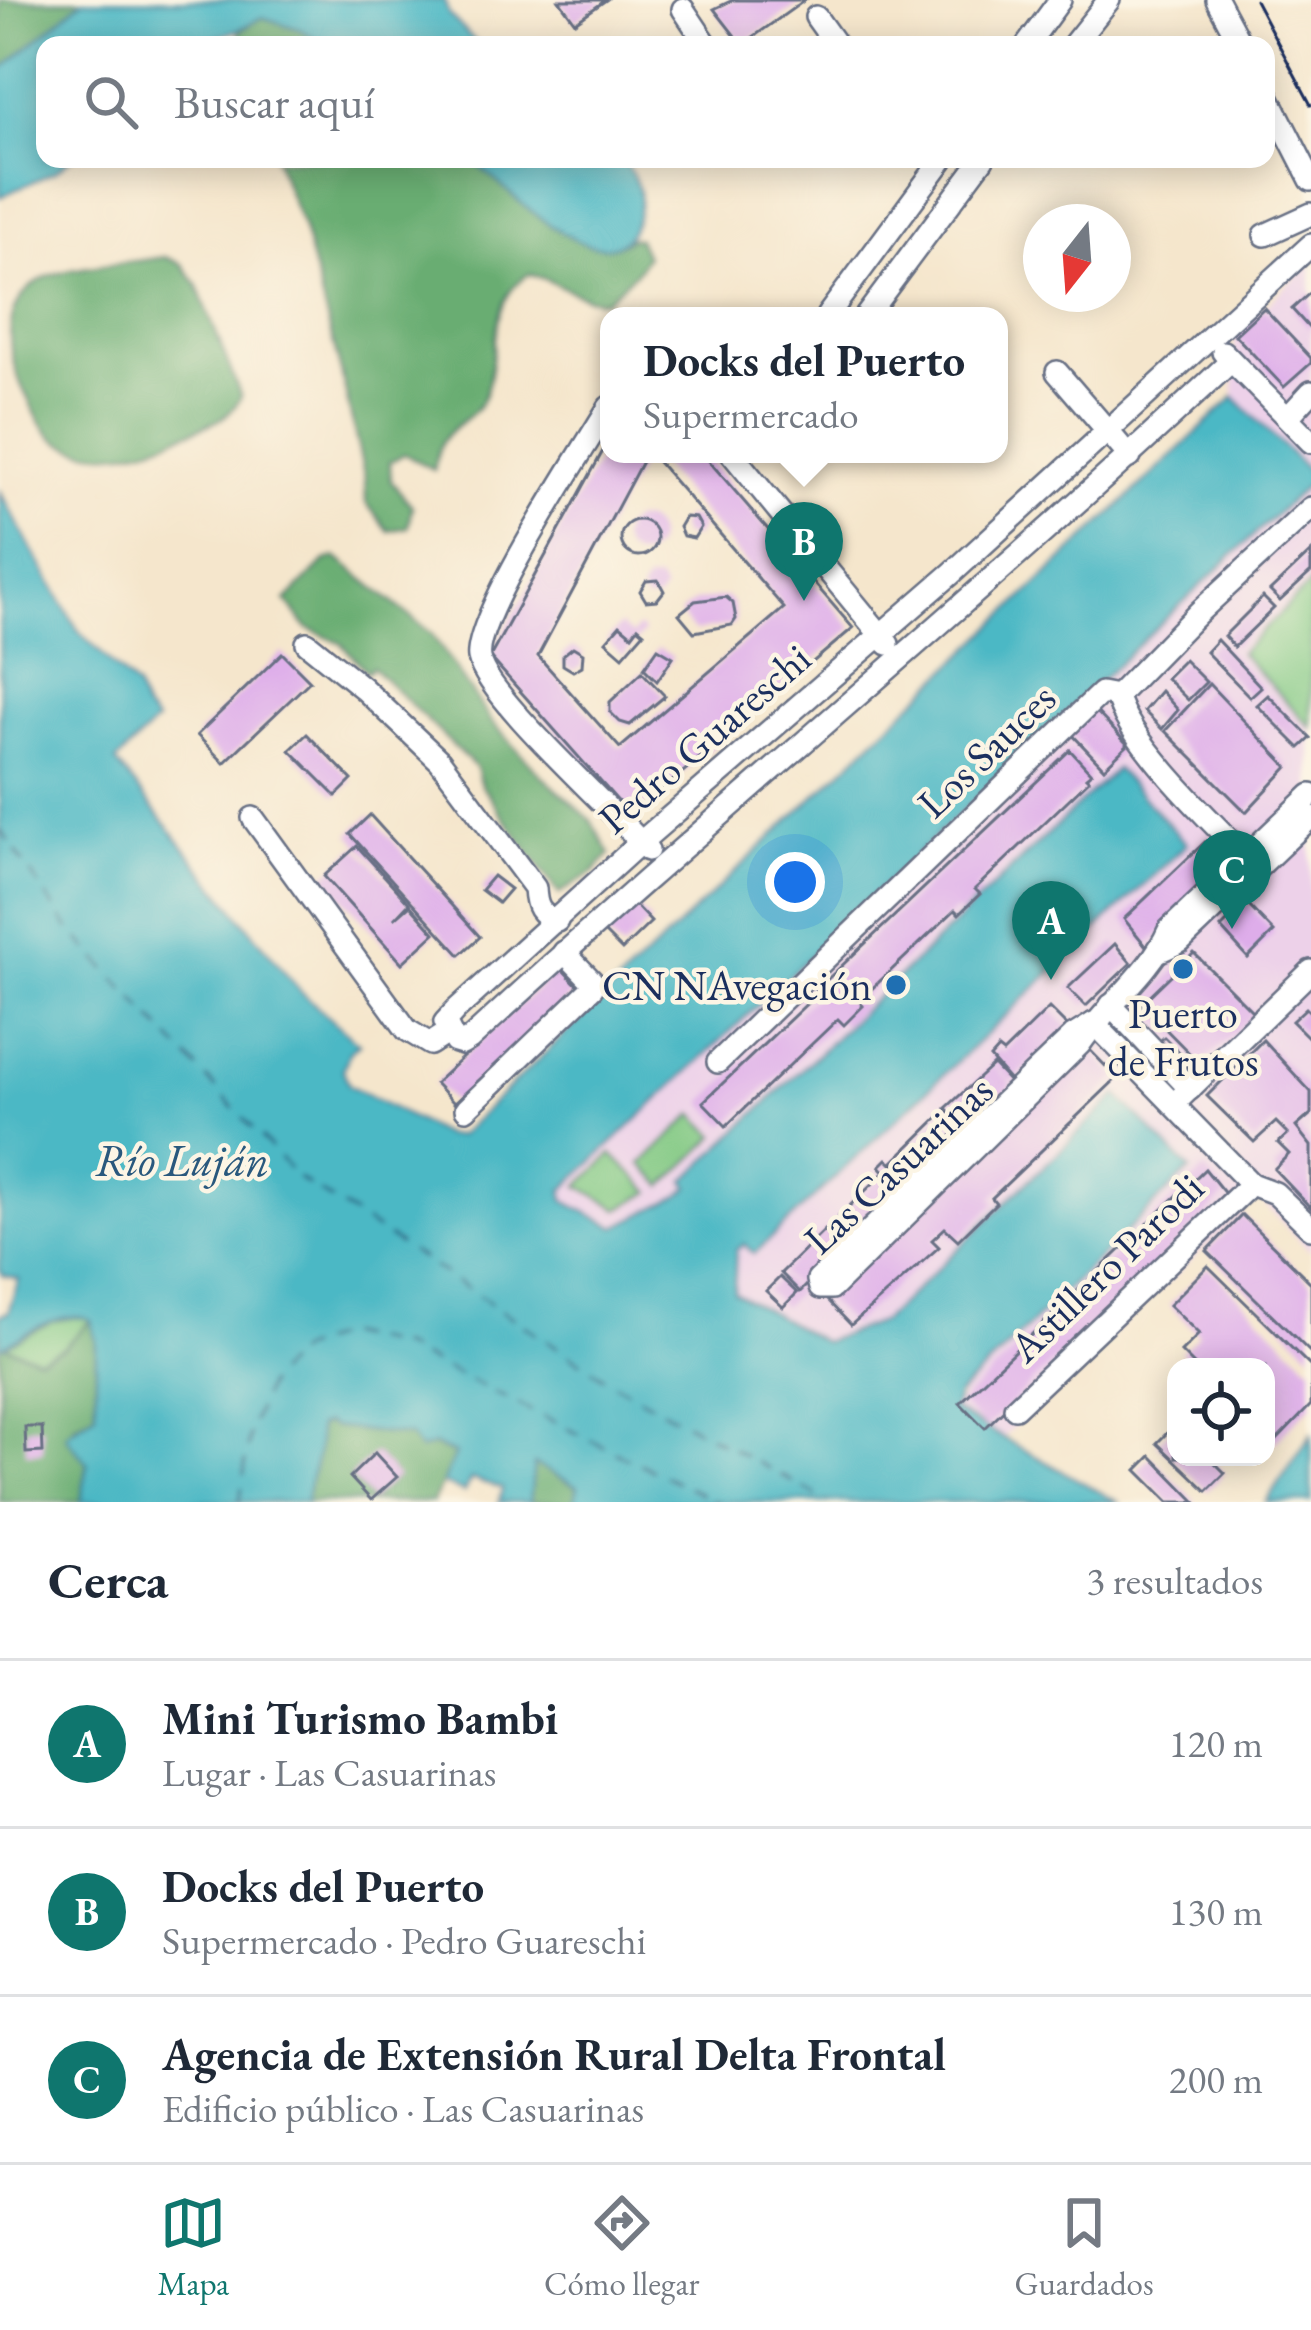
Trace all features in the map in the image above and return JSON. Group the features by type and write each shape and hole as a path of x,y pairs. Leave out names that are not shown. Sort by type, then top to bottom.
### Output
{"street":[{"path":"1034,36 1060,0"},
{"path":"1079,36 1109,0"},
{"path":"1217,0 1236,36"},
{"path":"683,9 701,36"},
{"path":"815,17 829,36"},
{"path":"1275,110 1311,180"},
{"path":"834,307 936,168"},
{"path":"873,307 976,168"},
{"path":"1311,200 1268,225 1311,214"},
{"name":"Pedro Guareschi","path":"447,1033 445,1022 456,1010 641,842 952,574 1311,245"},
{"path":"1211,339 1311,442"},
{"path":"253,818 407,1030 430,1044 447,1033 462,1044 660,864 1130,457 1231,361"},
{"path":"1057,372 1130,457"},
{"path":"1288,417 1311,392"},
{"path":"600,422 485,625 478,654 489,680 510,706 660,864"},
{"path":"740,463 899,659"},
{"name":"Los Sauces","path":"718,1063 1101,693 1118,696 1311,508"},
{"path":"952,574 973,596"},
{"path":"308,643 440,760 535,888 536,906 544,915 564,914 591,927"},
{"path":"1118,696 1121,714 1252,863"},
{"name":"Las Casuarinas","path":"1252,863 1311,795"},
{"name":"Las Casuarinas","path":"1094,1023 1073,1036 965,1137 818,1280 820,1288 832,1288 1081,1044 1094,1023 1160,951 1169,929 1311,817"},
{"path":"466,1109 592,988 592,981 564,952"},
{"path":"1183,1096 1311,971"},
{"path":"1111,1005 1251,1184 1274,1193 1311,1228"},
{"path":"1094,1023 1183,1096"},
{"name":"Astillero Parodi","path":"1015,1408 1251,1184"}],"shaded area":[{"path":"1311,263 1311,474 1234,397 1235,335"},
{"name":"Puerto de Frutos","path":"1311,481 1311,1252 1258,1198 1003,1438 953,1411 1118,1095 884,1321 823,1342 734,1292 735,1251 744,1244 755,1254 1187,844 1116,770 685,1181 691,1186 679,1196 616,1227 564,1200 563,1190"}],"green space":[{"path":"0,0 83,0 36,36 0,71"},
{"path":"262,17 311,36 240,36"},
{"path":"279,168 481,168 569,237 612,246 638,239 646,256 638,270 604,301 529,274 516,285 500,313 485,394 442,442 434,470 404,454 390,462 391,481 412,506 408,527 389,531 366,503 341,372 303,229"},
{"path":"165,257 182,264 197,284 241,397 216,422 138,450 93,452 57,440 37,416 13,362 10,328 20,299 31,287 58,273"},
{"path":"336,557 431,633 491,721 591,820 610,854 594,872 559,894 481,785 476,768 372,667 367,672 342,644 307,628 286,601 324,562"},
{"path":"1311,583 1311,727 1240,653"},
{"path":"694,1114 716,1136 664,1186 642,1164"},
{"path":"612,1154 651,1192 619,1209 579,1186"},
{"path":"83,1316 91,1320 63,1348 38,1358 4,1346 53,1321"},
{"path":"91,1320 96,1341 96,1413 73,1426 88,1463 81,1502 0,1502 0,1348 39,1358 63,1348"},
{"path":"327,1423 410,1436 456,1455 433,1502 306,1502 318,1426","holes":["375,1454 396,1477 372,1500 350,1477"]},
{"path":"533,1463 578,1487 574,1502 530,1502"}],"water":[{"path":"83,0 444,0 449,15 470,36 311,36 262,17 221,36 41,36"},
{"path":"36,40 36,168 60,168 0,197 0,71"},
{"path":"482,168 627,168 638,186 637,217 624,240 605,247 582,243 532,211"},
{"name":"Río Luján","path":"1234,397 1311,474 1311,481 563,1190 564,1200 616,1227 679,1196 690,1187 685,1181 1116,769 1187,844 754,1254 744,1244 736,1250 734,1292 823,1342 883,1321 1118,1095 1190,1170 957,1396 953,1410 1118,1502 574,1502 578,1486 534,1464 530,1502 499,1502 502,1488 471,1479 464,1492 442,1484 455,1454 434,1445 419,1450 410,1436 327,1423 318,1426 306,1502 81,1502 88,1464 65,1435 96,1413 96,1341 91,1321 57,1320 0,1348 0,1315 8,1312 19,1279 3,1275 0,1269 0,492 78,630 136,688 144,709 156,722 116,762 301,992 359,1044 350,1051 343,1070 349,1085 446,1136 458,1136"},
{"path":"1311,1435 1311,1502 1266,1502"}],"building":[{"path":"559,0 606,0 575,22"},
{"path":"733,0 805,0 755,36 735,36 714,9"},
{"path":"1311,292 1311,330 1292,309"},
{"path":"1264,308 1311,358 1284,387 1235,335"},
{"path":"600,456 600,463 641,463 538,656 620,748 784,608 659,463 711,463 853,628 631,816 490,657"},
{"path":"685,517 696,518 701,527 694,538 683,536 679,527"},
{"path":"639,520 652,525 657,538 652,551 639,556 626,551 621,538 626,525"},
{"path":"1311,552 1311,572 1280,601 1270,591"},
{"path":"658,580 664,591 657,600 646,601 640,591 646,581"},
{"path":"726,597 733,603 736,619 732,625 694,632 679,614 695,601"},
{"path":"1263,597 1274,608 1234,647 1224,636"},
{"path":"620,625 632,635 638,627 644,632 623,656 606,641"},
{"path":"1217,640 1261,687 1250,697 1206,652"},
{"path":"573,647 583,653 582,666 573,671 563,665 563,655"},
{"path":"658,648 673,657 657,681 644,668"},
{"path":"282,653 310,681 224,763 197,735"},
{"path":"1184,660 1206,682 1188,700 1166,678"},
{"path":"642,672 665,696 630,725 620,722 610,712 610,702"},
{"path":"1209,684 1288,767 1246,812 1165,731"},
{"path":"1161,691 1178,710 1162,729 1144,711"},
{"path":"1268,695 1311,738 1300,748 1257,705"},
{"path":"1091,706 1128,745 1104,768 1067,729"},
{"path":"307,734 352,780 336,796 290,750"},
{"path":"1070,750 1091,773 1086,777 1089,780 975,889 980,894 959,914 955,910 859,1001 863,1006 844,1025 838,1019 726,1126 703,1102"},
{"path":"370,815 480,937 460,955 350,834"},
{"path":"1206,841 1231,868 1146,946 1124,919"},
{"path":"357,846 409,903 394,919 410,905 435,933 402,963 324,876"},
{"path":"493,876 510,889 498,903 481,890"},
{"path":"633,903 651,922 622,950 604,932"},
{"path":"1246,903 1274,932 1248,958 1221,928"},
{"path":"1115,944 1131,963 1086,1006 1068,988"},
{"path":"1194,953 1254,1013 1201,1065 1141,1004"},
{"path":"560,967 580,988 454,1103 435,1083"},
{"path":"1049,1008 1070,1029 1011,1082 990,1058 998,1049 1003,1053"},
{"path":"1306,1008 1311,1013 1311,1040 1292,1021"},
{"path":"1164,1037 1190,1063 1185,1068 1159,1042"},
{"path":"1263,1040 1311,1092 1311,1114 1296,1127 1311,1146 1311,1208 1274,1169 1289,1154 1278,1143 1288,1134 1276,1122 1254,1142 1207,1096"},
{"path":"1088,1048 1117,1078 992,1198 996,1203 958,1240 945,1228 932,1240 939,1247 851,1325 826,1299"},
{"path":"993,1065 1012,1085 965,1129 946,1108"},
{"path":"940,1116 960,1137 913,1183 893,1162"},
{"path":"887,1159 908,1180 857,1236 838,1217 885,1172 880,1166"},
{"path":"1205,1169 1226,1195 985,1428 960,1403"},
{"path":"1242,1215 1311,1283 1311,1353 1207,1251"},
{"path":"825,1230 844,1248 800,1292 781,1273"},
{"path":"1208,1266 1311,1367 1311,1405 1275,1442 1275,1358 1187,1358 1181,1352 1199,1334 1169,1305"},
{"path":"780,1277 797,1293 783,1307 766,1291"},
{"path":"25,1427 42,1427 43,1452 26,1453"},
{"path":"1167,1433 1167,1453 1157,1443"},
{"path":"375,1453 397,1477 371,1500 350,1477"},
{"path":"1151,1456 1196,1502 1169,1502 1137,1470"},
{"path":"1181,1466 1218,1466 1225,1473 1207,1491"}],"ferry route":[{"path":"0,829 67,926 299,1179 608,1380 829,1502"},
{"path":"240,1502 250,1429 269,1380 300,1350 343,1334 401,1347 718,1502"}],"tram line":[{"path":"1255,0 1274,36"},
{"path":"1275,38 1311,105"}],"place":[{"name":"Docks del Puerto","path":"804,601"},
{"name":"Agencia de Extensión Rural Delta Frontal","path":"1232,929"},
{"name":"Puerto de Frutos","path":"1183,969"},
{"name":"Mini Turismo Bambi","path":"1051,980"},
{"name":"CN NAvegación","path":"896,985"}]}
